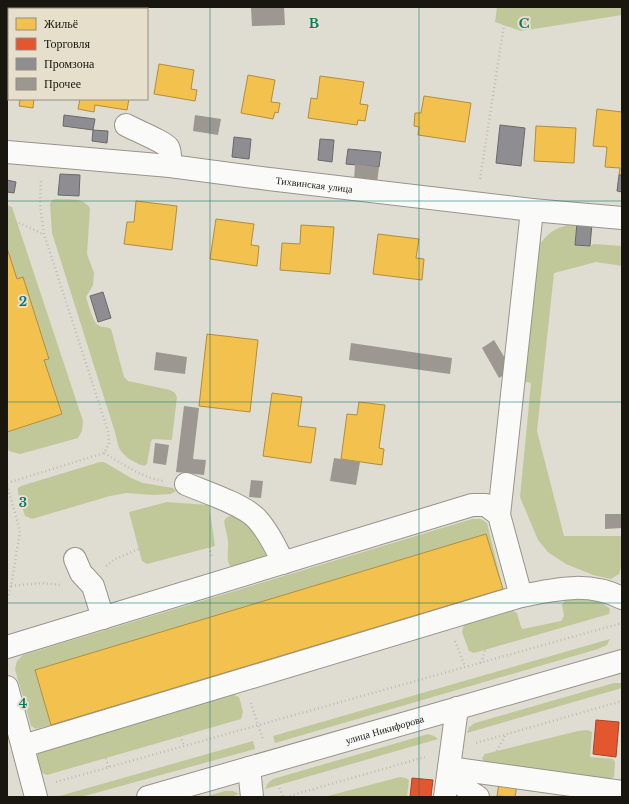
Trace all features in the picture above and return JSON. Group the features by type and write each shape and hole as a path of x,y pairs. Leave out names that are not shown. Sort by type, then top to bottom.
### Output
{"main road":[{"path":"126,125 166,144 169,149 170,166"},
{"name":"Тихвинская улица","path":"7,152 170,166 532,210 622,218"},
{"path":"521,596 499,515 532,210"},
{"path":"186,484 232,503 255,517 271,537 283,563"},
{"path":"7,647 472,505 486,505 499,515"},
{"path":"75,559 81,573 94,586 103,618"},
{"path":"23,746 521,596 559,588 591,587 611,592 622,598"},
{"name":"улица Никифорова","path":"148,797 622,661"},
{"path":"7,687 16,715 35,793"},
{"path":"445,797 457,708"},
{"path":"249,768 252,797"},
{"path":"449,768 622,792"},
{"path":"449,768 463,787 478,797"}],"path":[{"path":"476,203 504,25 513,7"},
{"path":"7,599 11,586 20,531 7,484 104,453 109,444 108,431 44,234 40,205"},
{"path":"7,221 17,222 44,234"},
{"path":"104,453 146,477 186,484"},
{"path":"11,586 42,583 62,586"},
{"path":"35,793 622,623"}],"green space":[{"path":"497,7 622,7 622,15 521,31 495,22"},
{"path":"71,199 83,202 90,208 87,254 94,273 93,285 86,297 96,323 100,326 111,329 124,377 128,381 170,390 175,393 177,397 172,439 153,439 151,441 147,464 144,466 124,454 118,444 52,233 50,204 52,200"},
{"path":"7,205 12,207 83,421 82,431 78,438 20,454 9,451 7,448 7,432 62,414 44,360 49,358 23,278 17,279 7,248"},
{"path":"577,223 576,245 590,246 594,244 622,246 622,266 596,262 554,273 537,431 564,536 622,536 622,564 619,574 611,579 593,575 566,564 549,553 538,540 520,497 531,383 522,381 537,249 545,238 553,231 563,226"},
{"path":"104,462 131,478 143,483 173,488 176,491 171,494 154,495 126,493 110,496 32,519 25,516 18,493 18,488"},
{"path":"167,502 209,505 215,546 147,564 142,561 129,512"},
{"path":"230,516 240,519 253,529 264,544 268,557 232,568 228,559 228,541 224,521"},
{"path":"472,519 481,519 487,523 503,589 486,534 35,670 51,725 36,729 31,726 15,669 17,661 23,655"},
{"path":"565,600 595,601 606,605 610,609 609,614 474,653 469,651 462,632 464,625 513,611 517,613 523,629 561,621 564,616 562,605"},
{"path":"610,639 607,645 598,649 275,743 273,736"},
{"path":"614,683 622,683 622,688 467,733 469,727 475,723"},
{"path":"232,694 239,697 243,712 241,719 47,775 40,772 36,757 39,753"},
{"path":"588,730 592,732 590,757 613,759 615,762 614,777 610,779 492,765 484,762 482,758 485,754 578,731"},
{"path":"428,734 438,739 265,789 268,783 273,779"},
{"path":"253,741 255,749 81,797 56,797"},
{"path":"400,777 409,780 407,797 324,797"},
{"path":"225,791 233,791 239,794 231,797 204,797"}],"building: Жильё":[{"path":"7,57 8,57 8,98"},
{"path":"159,64 194,70 191,89 197,90 195,101 154,94"},
{"path":"248,75 275,80 271,102 280,103 278,113 275,112 273,119 241,113"},
{"path":"320,76 364,82 360,104 368,105 365,121 358,120 357,125 308,118 311,98 317,99"},
{"path":"424,96 471,103 465,142 418,135 419,127 414,126 415,113 421,113"},
{"path":"20,100 34,100 33,108 19,106"},
{"path":"80,100 129,100 127,110 95,105 94,112 78,109"},
{"path":"597,109 622,112 622,175 619,175 620,168 605,167 607,147 593,146"},
{"path":"536,126 576,128 574,163 534,161"},
{"path":"136,201 177,206 172,250 124,244 127,222 134,222"},
{"path":"216,219 254,224 251,245 259,246 257,266 210,259"},
{"path":"301,225 334,227 330,274 280,270 282,243 300,244"},
{"path":"378,234 419,239 416,258 424,259 422,280 373,274"},
{"path":"7,248 17,279 23,277 49,359 44,360 62,414 7,432"},
{"path":"207,334 258,340 250,412 199,406"},
{"path":"272,393 302,397 298,426 316,428 311,463 263,456"},
{"path":"359,402 385,405 379,448 384,449 382,465 341,459 347,414 357,415"},
{"path":"486,534 503,589 51,725 35,670"},
{"path":"499,783 517,785 515,797 497,796"}],"building: Торговля":[{"path":"596,720 619,722 616,757 593,754"},
{"path":"412,778 433,780 431,796 434,797 410,797"}],"building: Промзона":[{"path":"64,115 95,119 93,130 63,126"},
{"path":"500,125 525,128 521,166 496,163"},
{"path":"93,130 108,131 107,143 92,141"},
{"path":"234,137 251,139 249,159 232,157"},
{"path":"320,139 334,140 332,162 318,160"},
{"path":"348,149 381,152 379,167 346,164"},
{"path":"60,174 80,175 79,196 58,195"},
{"path":"619,175 622,175 622,192 617,191"},
{"path":"7,180 16,182 14,193 7,192"},
{"path":"577,223 592,224 590,246 575,245"},
{"path":"103,292 111,318 98,322 90,296"}],"building: Прочее":[{"path":"251,7 284,7 285,25 252,26"},
{"path":"195,115 221,119 218,135 193,131"},
{"path":"355,164 379,167 377,183 354,181"},
{"path":"494,340 512,370 499,378 482,348"},
{"path":"351,343 452,358 450,374 349,360"},
{"path":"156,352 187,357 185,374 154,370"},
{"path":"184,406 199,408 193,459 206,460 204,475 176,472"},
{"path":"155,443 169,445 166,465 153,463"},
{"path":"334,458 360,462 356,485 330,481"},
{"path":"251,480 263,481 261,498 249,497"},
{"path":"605,514 622,514 622,528 605,529"}]}
